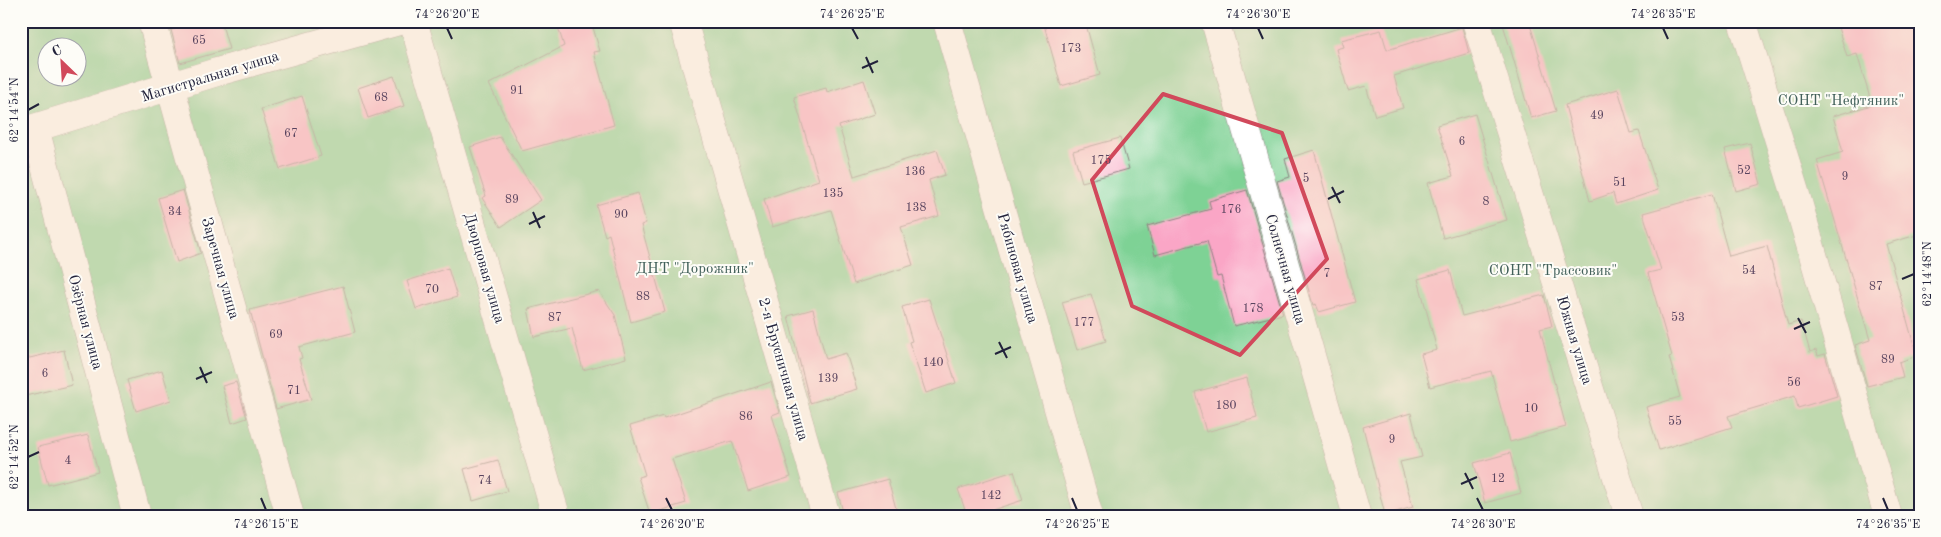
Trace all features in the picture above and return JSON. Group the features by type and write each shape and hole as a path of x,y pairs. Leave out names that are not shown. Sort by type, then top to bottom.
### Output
{"street":[{"name":"Заречная улица","path":"152,21 290,516"},
{"name":"Магистральная улица","path":"28,130 399,21"},
{"name":"Дворцовая улица","path":"413,21 556,516"},
{"name":"2-я Брусничная улица","path":"683,21 826,516"},
{"name":"Рябиновая улица","path":"946,21 1089,516"},
{"name":"Солнечная улица","path":"1215,21 1357,516"},
{"name":"Южная улица","path":"1476,21 1630,516"},
{"path":"1742,21 1888,516"},
{"name":"Озёрная улица","path":"28,130 137,516"}],"highlighted area":[{"path":"1163,94 1282,133 1327,259 1240,355 1132,306 1092,180"}],"green space":[{"name":"ДНТ \"Дорожник\"","path":"21,21 1920,21 1920,516 21,516"}],"building":[{"path":"202,21 221,21 229,49 180,63 171,30"},
{"path":"556,21 591,21 600,51 594,52 614,125 522,151 489,84 564,46"},
{"path":"1043,21 1085,21 1100,75 1061,86"},
{"path":"1502,21 1529,21 1556,111 1531,118"},
{"path":"1836,21 1920,21 1920,234 1886,244 1917,356 1899,362 1903,377 1867,386 1855,345 1870,340 1817,160 1843,152 1833,116 1872,105 1857,54 1847,57"},
{"path":"1462,27 1469,53 1394,76 1403,108 1375,116 1366,86 1348,91 1336,49 1343,47 1341,40 1381,30 1387,50"},
{"path":"394,76 404,106 368,118 358,88"},
{"path":"864,80 875,114 839,126 854,176 937,150 945,175 929,180 939,216 901,227 913,265 854,284 831,210 772,227 764,199 819,180 794,97 826,88 827,92"},
{"path":"1618,89 1631,133 1639,131 1658,190 1616,204 1613,193 1590,201 1565,105"},
{"path":"302,96 321,156 280,169 261,109"},
{"path":"1475,114 1507,220 1443,238 1428,183 1453,176 1437,125"},
{"path":"500,137 541,200 501,227 482,198 486,196 470,147"},
{"path":"1120,138 1129,169 1082,182 1073,151"},
{"path":"1750,143 1761,184 1736,191 1725,149"},
{"path":"1314,150 1355,302 1319,312 1316,304 1313,305 1277,181 1290,177 1285,159"},
{"path":"183,190 201,253 177,262 158,198"},
{"path":"1247,190 1283,314 1234,326 1221,276 1217,277 1207,241 1155,255 1147,226 1211,209 1209,201"},
{"path":"638,193 646,223 641,225 665,312 631,322 609,234 605,236 596,205"},
{"path":"1712,194 1729,256 1767,246 1788,325 1801,321 1810,352 1816,350 1818,356 1825,354 1837,396 1798,408 1795,396 1728,416 1732,427 1659,450 1646,407 1680,397 1669,357 1672,356 1648,273 1661,270 1643,213"},
{"path":"448,268 457,297 416,309 407,281"},
{"path":"1450,270 1462,316 1544,295 1552,326 1540,329 1566,427 1510,442 1491,371 1430,387 1421,354 1437,350 1418,279"},
{"path":"343,286 355,332 299,347 302,358 299,359 311,399 276,409 250,310"},
{"path":"599,291 615,315 626,358 583,370 572,328 534,337 528,309"},
{"path":"1091,294 1106,341 1077,350 1062,302"},
{"path":"929,299 956,383 926,393 909,342 912,341 902,307"},
{"path":"813,309 826,359 846,353 857,389 810,403 788,316"},
{"path":"64,350 72,385 21,397 21,360"},
{"path":"162,370 171,400 136,411 127,380"},
{"path":"1247,378 1257,418 1206,432 1195,392"},
{"path":"236,382 247,418 232,423 222,386"},
{"path":"771,382 780,412 772,415 791,477 748,491 732,441 672,459 686,503 650,514 638,477 645,475 630,426 663,416 664,418"},
{"path":"1411,413 1422,457 1400,462 1413,507 1385,515 1363,427"},
{"path":"88,435 98,472 48,485 38,447"},
{"path":"1510,453 1521,493 1485,503 1474,463"},
{"path":"498,460 507,491 473,501 464,469"},
{"path":"1014,471 1023,500 974,516 967,516 958,489"},
{"path":"888,479 898,516 844,516 838,493"}],"park label":[{"name":"СОНТ \"Нефтяник\"","path":"1841,100"},
{"name":"СОНТ \"Трассовик\"","path":"1553,270"}]}
